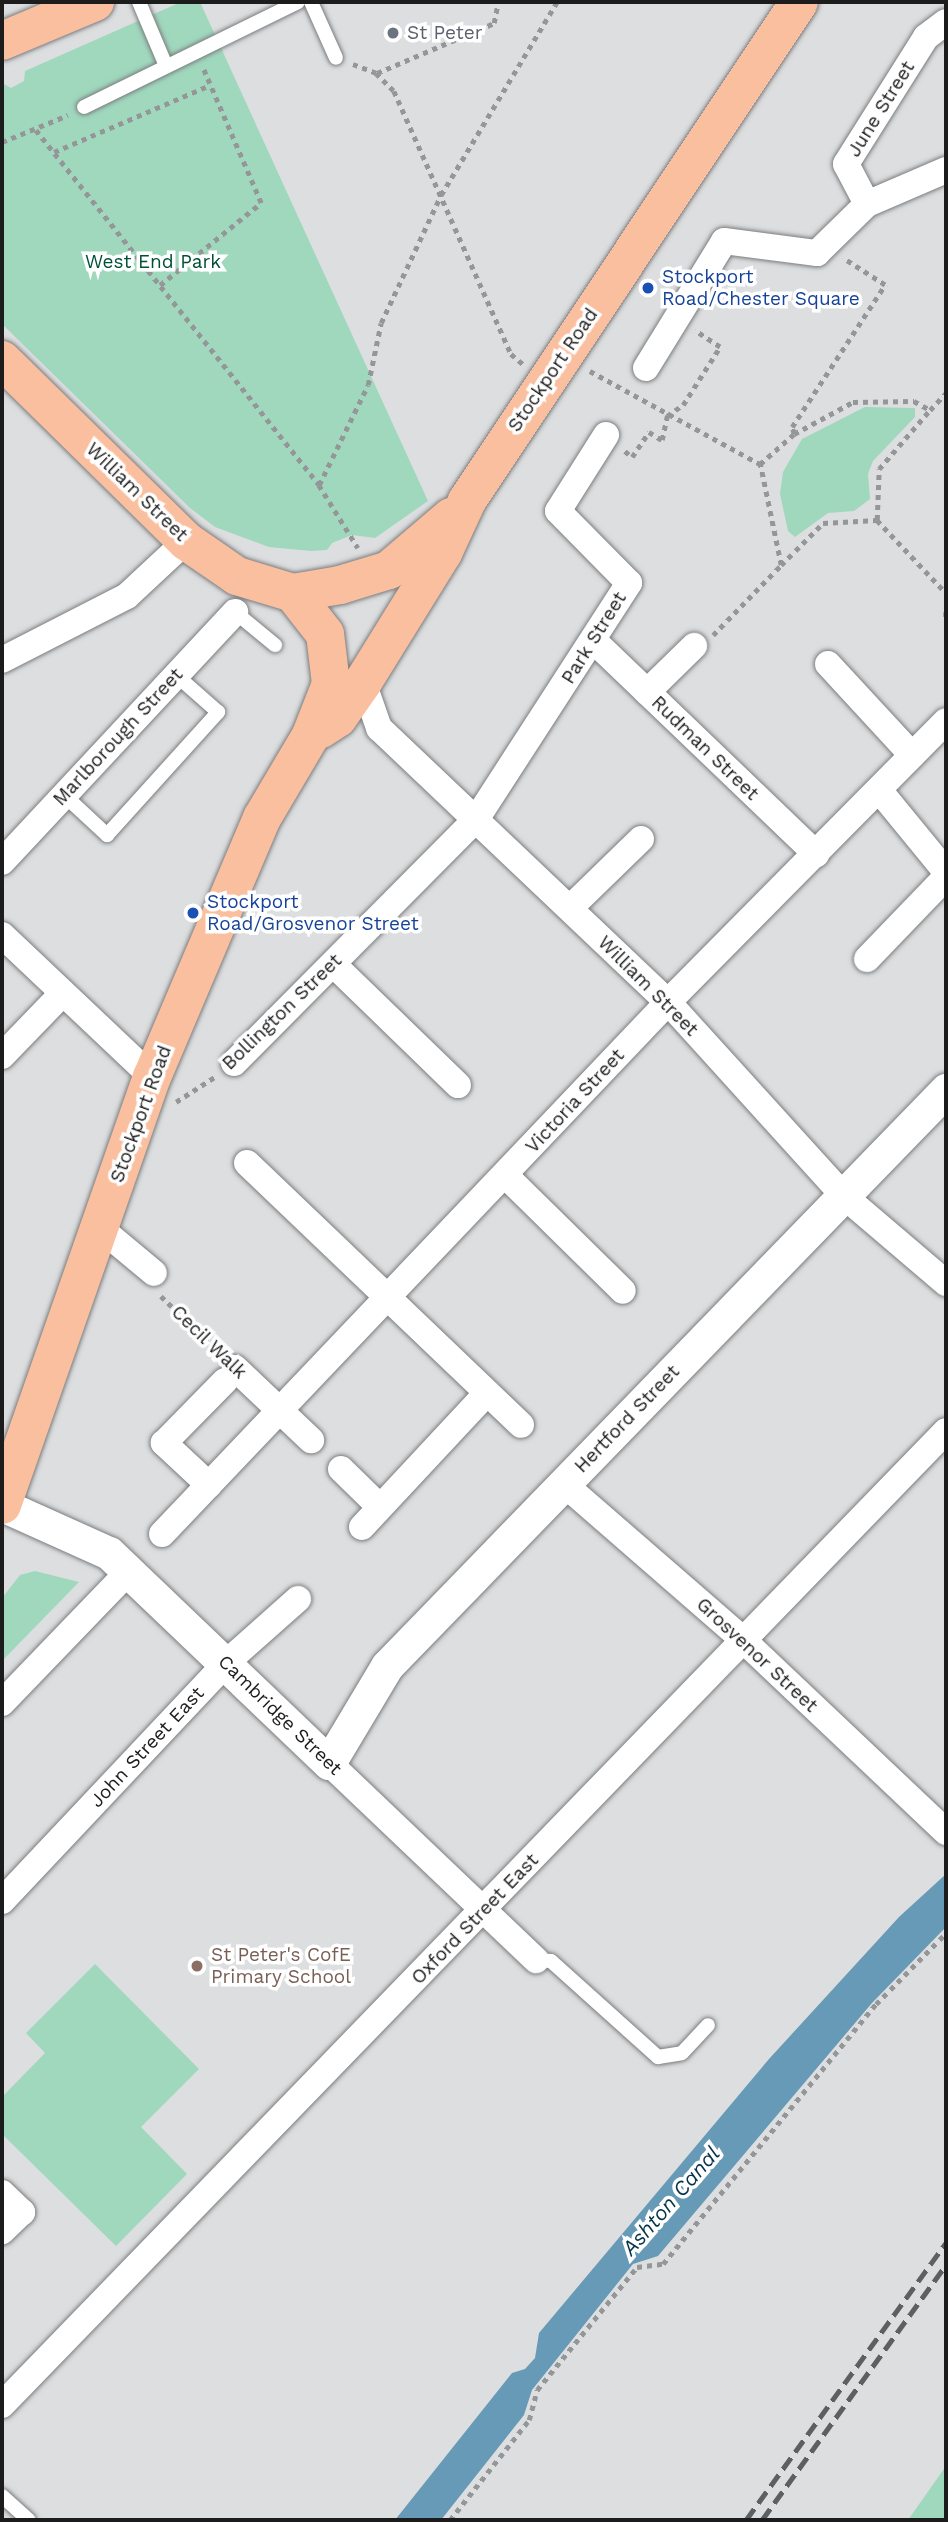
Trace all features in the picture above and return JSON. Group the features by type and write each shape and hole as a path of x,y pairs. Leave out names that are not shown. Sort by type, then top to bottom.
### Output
{"highway":[{"path":"5,40 95,2"},
{"name":"Stockport Road","path":"311,736 338,718 363,682 443,553 467,501 799,2"},
{"name":"William Street","path":"2,360 186,541 237,576 293,593"},
{"path":"293,593 375,575 426,542 467,501"},
{"name":"Stockport Road","path":"5,1485 100,1228 152,1077 262,818 311,736 331,684 331,663 325,634 293,593"}],"street":[{"name":"June Street","path":"867,204 846,164 926,37 946,22"},
{"path":"646,368 724,241 817,253 867,204 946,170"},
{"name":"Park Street","path":"477,818 594,641 629,583 558,511 606,435"},
{"path":"2,660 127,596 186,541"},
{"name":"Marlborough Street","path":"2,862 235,612"},
{"name":"Rudman Street","path":"594,641 816,854"},
{"path":"647,692 694,646"},
{"path":"828,664 912,755"},
{"name":"William Street","path":"363,682 379,728 477,818 668,1002 844,1196 946,1283"},
{"name":"Victoria Street","path":"162,1534 389,1299 668,1002 946,721"},
{"path":"867,959 946,874 878,790"},
{"name":"Bollington Street","path":"234,1063 477,818"},
{"path":"570,908 641,839"},
{"path":"2,935 61,995 152,1077"},
{"path":"333,964 458,1085"},
{"path":"2,1056 61,995"},
{"name":"Hertford Street","path":"329,1763 387,1666 844,1196 943,1100"},
{"path":"247,1163 521,1425"},
{"path":"505,1175 623,1291"},
{"path":"100,1228 154,1273"},
{"path":"209,1485 164,1443 230,1374"},
{"name":"Cecil Walk","path":"230,1374 281,1411 311,1440"},
{"path":"362,1527 487,1393"},
{"name":"Oxford Street East","path":"2,2405 946,1431"},
{"path":"341,1469 380,1507"},
{"name":"Grosvenor Street","path":"564,1484 742,1639 946,1832"},
{"name":"Cambridge Street","path":"5,1485 109,1553 130,1570 482,1912 536,1959"},
{"path":"2,1703 130,1570"},
{"name":"John Street East","path":"2,1901 227,1662 298,1599"},
{"path":"2,2193 22,2211 2,2231"}],"lane":[{"path":"139,2 166,66"},
{"path":"84,107 298,2"},
{"path":"311,2 336,58"},
{"path":"235,612 275,645"},
{"path":"64,795 107,835 218,712 176,675"},
{"path":"536,1959 551,1961 658,2057 682,2053 708,2025"},
{"path":"2,2496 29,2520"}],"path":[{"path":"376,73 494,23 498,2"},
{"path":"319,485 368,385 381,323 441,195 557,2"},
{"path":"160,285 261,203 196,52"},
{"path":"336,58 376,73 394,90 511,354 545,381"},
{"path":"54,152 210,85"},
{"path":"2,142 36,130 84,107"},
{"path":"36,130 319,485 375,575"},
{"path":"794,434 792,427 885,285 824,246"},
{"path":"606,435 632,457 649,432 662,440 667,416 683,405 720,347 677,319"},
{"path":"590,371 667,416 760,464"},
{"path":"946,393 878,469 877,520 946,593"},
{"path":"760,464 794,434 853,402 914,401 930,410"},
{"path":"760,464 781,565"},
{"path":"694,646 709,639 823,523 877,520"},
{"path":"946,612 946,619"},
{"name":"Bollington Street","path":"134,1130 234,1063"},
{"name":"Cecil Walk","path":"154,1273 146,1281 230,1374"},
{"path":"450,2520 529,2420 537,2390 636,2267 663,2264 876,2004 946,1933"}],"green space":[{"name":"West End Park","path":"181,2 200,2 428,501 375,538 352,535 332,543 327,550 311,551 269,547 215,527 190,508 2,324 2,83 11,88 24,81 25,71"},
{"path":"865,407 915,408 915,417 873,461 868,474 870,499 854,511 828,513 795,537 788,531 780,494 783,472 802,439"},
{"path":"35,1571 79,1582 2,1661 2,1598 20,1575"},
{"path":"95,1964 199,2069 141,2127 187,2174 116,2246 2,2134 2,2097 45,2053 26,2033"},
{"path":"946,2466 946,2520 908,2520"}],"water":[{"name":"Ashton Canal","path":"946,1874 946,1927 872,2003 658,2256 633,2264 532,2390 524,2415 441,2520 395,2520 512,2373 525,2369 535,2358 539,2333 769,2059 899,1917"}],"railway":[{"path":"746,2520 946,2243"},
{"path":"762,2520 946,2265"}],"place":[{"name":"St Peter","path":"393,33"},
{"name":"Stockport Road/Chester Square","path":"648,288"},
{"name":"Stockport Road/Grosvenor Street","path":"193,913"},
{"name":"St Peter's CofE Primary School","path":"197,1966"}]}
